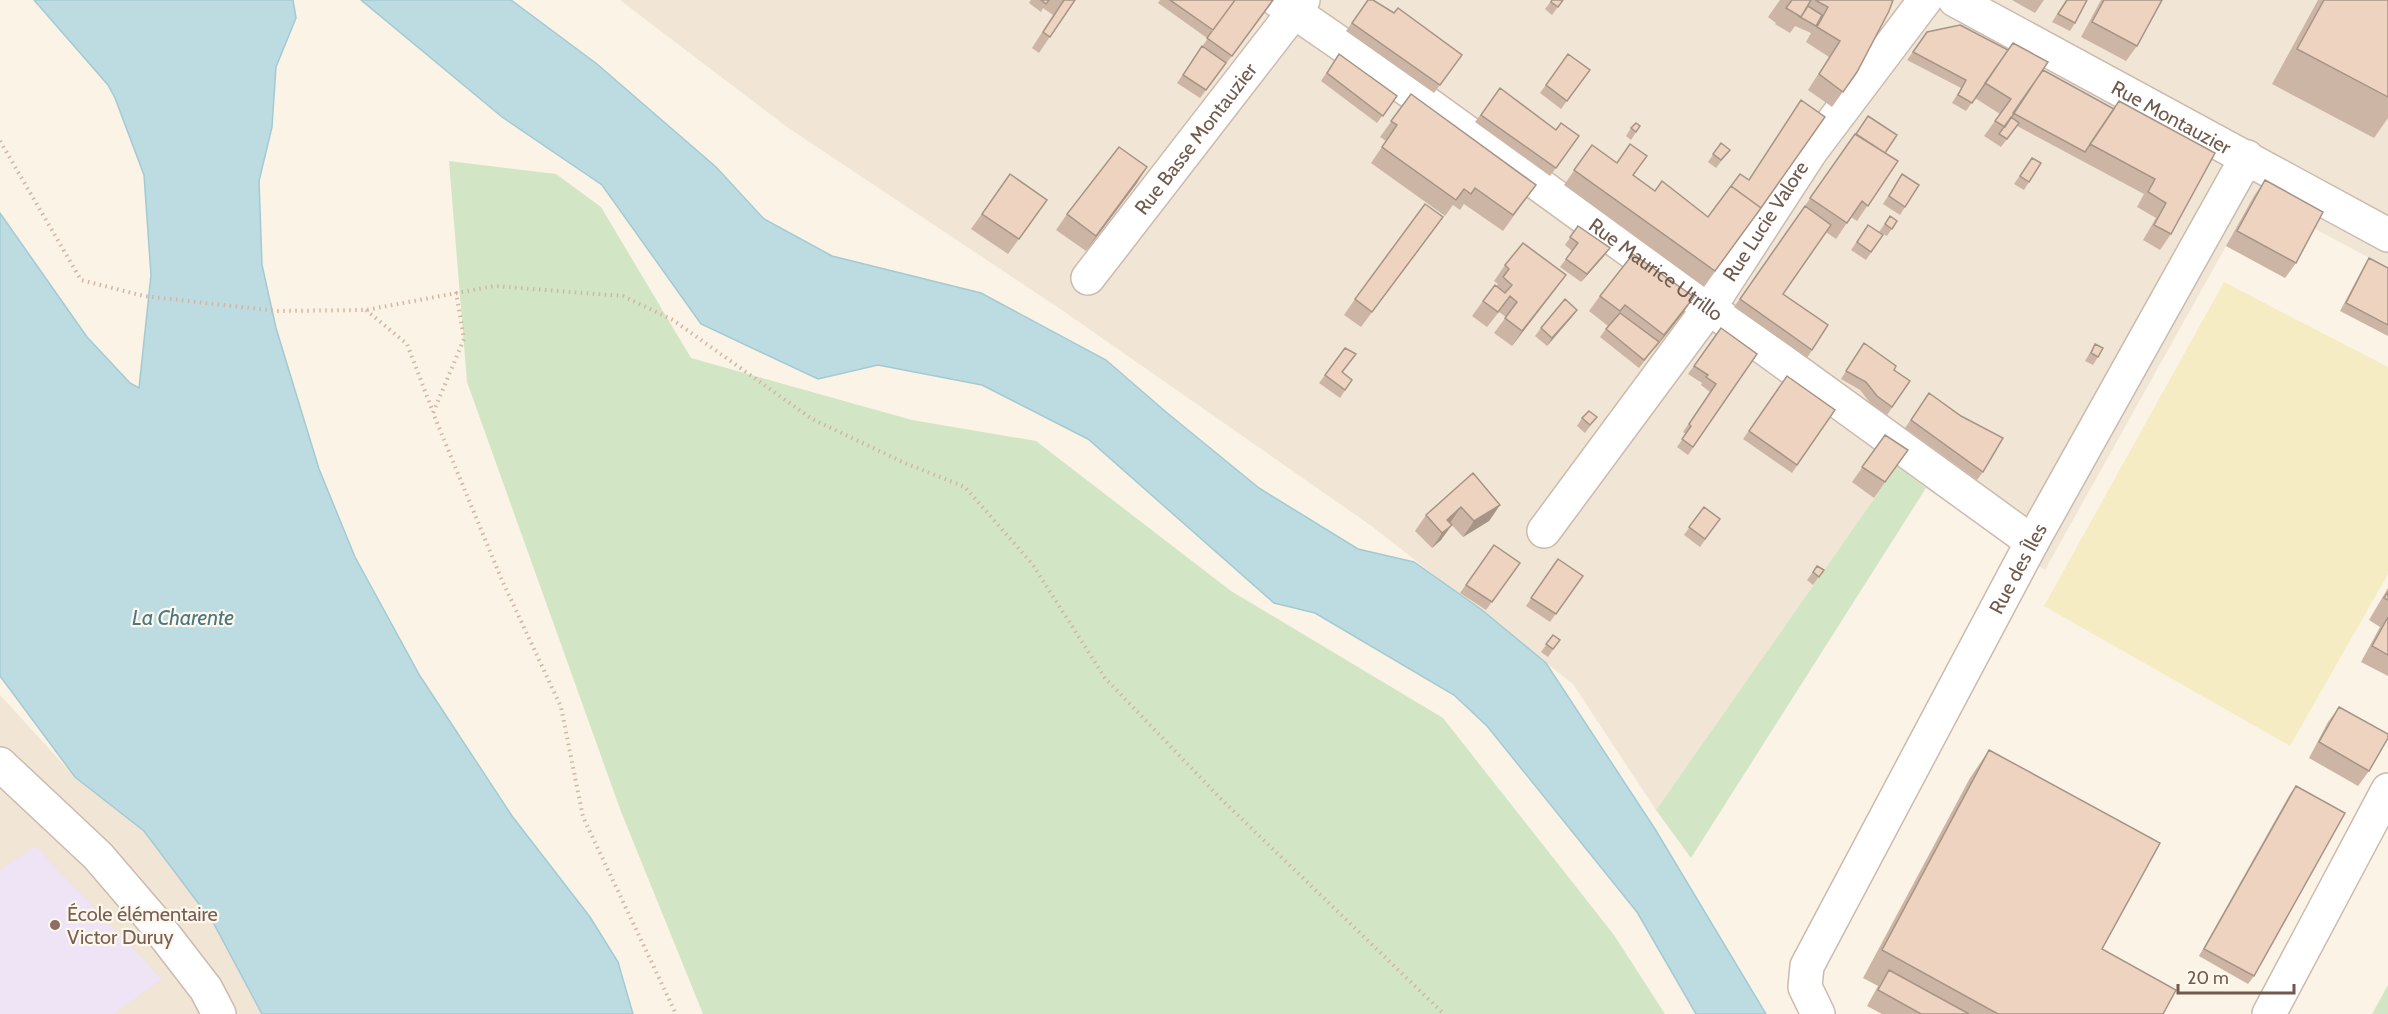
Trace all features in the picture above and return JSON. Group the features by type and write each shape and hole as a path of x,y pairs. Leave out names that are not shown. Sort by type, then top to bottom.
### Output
{"street":[{"name":"Rue Lucie Valore","path":"1544,531 1709,308 1811,152 1925,0"},
{"name":"Rue Montauzier","path":"1955,0 2388,235"},
{"name":"Rue Maurice Utrillo","path":"1291,4 2032,542"},
{"name":"Rue Basse Montauzier","path":"1088,278 1291,4"},
{"name":"Rue des Îles","path":"1811,1001 1807,966 2032,542 2247,157"},
{"path":"0,764 98,856 152,919 206,989 219,1014"},
{"path":"2270,1014 2388,790"}],"path":[{"path":"0,141 81,280 144,296 277,311 366,310 494,285 623,296 673,320 812,418 905,463 965,487 1033,565 1105,678 1222,800 1444,1014"},
{"path":"433,413 464,339 456,292"},
{"path":"366,310 407,344 501,579 561,707 584,817 676,1014"}],"shaded area":[{"path":"620,0 2388,0 2388,268 2254,196 2045,570 1897,466 1656,810 1573,684 1373,527 1059,308 787,127"},
{"path":"0,695 75,777 144,831 214,924 262,1014 0,1014"},
{"name":"École élémentaire Victor Duruy","path":"35,846 162,979 113,1014 0,1014 0,870"}],"green space":[{"path":"449,161 556,174 601,207 691,358 912,420 1036,441 1231,591 1443,718 1614,935 1665,1014 703,1014 620,809 467,382"},
{"path":"1897,466 1926,488 1691,858 1656,810"},
{"path":"2388,985 2388,1014 2372,1014"}],"sand":[{"path":"2224,282 2388,367 2388,574 2290,746 2044,606"}],"water":[{"name":"La Charente","path":"34,0 293,0 296,18 276,67 272,127 259,181 262,265 276,328 319,469 355,557 420,676 512,816 590,917 618,962 633,1014 262,1014 214,924 144,831 75,777 0,676 0,213 87,337 130,383 139,388 151,275 144,175 115,98 108,85"},
{"path":"361,0 511,0 597,64 716,167 764,219 832,256 981,293 1106,360 1259,488 1358,549 1414,562 1482,610 1546,663 1655,829 1766,1014 1696,1014 1637,912 1487,726 1454,695 1315,613 1274,603 1088,439 982,385 878,365 818,379 701,324 602,185 502,117"}],"building":[{"path":"1064,0 1075,0 1050,37 1043,32"},
{"path":"1170,0 1235,0 1213,30"},
{"path":"1235,0 1273,0 1232,56 1207,38"},
{"path":"1368,0 1373,0 1394,13 1398,8 1462,55 1440,85 1352,23"},
{"path":"1552,0 1563,0 1558,7 1551,2"},
{"path":"1792,0 1811,0 1801,17 1786,8"},
{"path":"1815,0 1893,0 1857,72 1843,92 1819,74 1840,41 1817,27 1828,7"},
{"path":"2067,0 2087,0 2075,23 2058,14"},
{"path":"2104,0 2162,0 2137,46 2092,22"},
{"path":"2324,0 2388,0 2388,97 2297,49"},
{"path":"1808,6 1822,15 1816,26 1800,17"},
{"path":"1960,25 2008,50 1972,103 1958,95 1966,80 1913,52 1927,32"},
{"path":"2013,43 2048,62 2005,127 1995,121 2011,99 1985,83"},
{"path":"1202,46 1226,63 1206,90 1183,75"},
{"path":"1339,54 1397,96 1383,116 1327,73"},
{"path":"1568,54 1590,70 1567,101 1546,85"},
{"path":"2043,70 2114,109 2085,152 2013,113"},
{"path":"1500,88 1556,130 1561,123 1579,136 1556,168 1481,115"},
{"path":"1411,94 1536,185 1513,215 1475,188 1471,194 1464,189 1456,200 1382,147 1397,125 1391,121"},
{"path":"1801,100 1825,117 1761,208 1731,186 1740,174 1749,180"},
{"path":"2119,101 2215,153 2171,234 2154,225 2166,203 2148,192 2155,179 2090,144"},
{"path":"1868,116 1897,135 1885,153 1856,134"},
{"path":"2011,117 2019,123 2007,139 1999,134"},
{"path":"1636,123 1640,126 1636,132 1631,128"},
{"path":"1855,134 1898,161 1868,206 1862,201 1847,223 1810,198"},
{"path":"1721,143 1730,150 1721,160 1713,154"},
{"path":"1630,144 1647,156 1633,175 1655,191 1662,181 1708,217 1731,186 1761,208 1715,271 1574,170 1592,145 1617,163"},
{"path":"1119,147 1147,167 1096,236 1067,214"},
{"path":"2032,158 2041,163 2029,182 2020,176"},
{"path":"1010,174 1047,200 1019,239 982,214"},
{"path":"1902,174 1919,185 1905,207 1889,196"},
{"path":"2265,180 2323,212 2296,263 2237,231"},
{"path":"1425,204 1443,217 1372,312 1355,299"},
{"path":"1805,206 1831,225 1783,294 1828,325 1812,350 1740,299"},
{"path":"1890,216 1897,221 1892,229 1885,224"},
{"path":"1868,225 1883,235 1871,252 1857,242"},
{"path":"1578,226 1610,248 1587,274 1566,259 1578,243 1570,237"},
{"path":"1523,243 1566,275 1522,331 1505,318 1517,302 1510,296 1498,312 1483,301 1495,285 1505,293 1512,285 1503,277 1509,269 1505,265"},
{"path":"1633,254 1694,297 1664,335 1625,305 1620,311 1600,296"},
{"path":"2369,258 2388,268 2388,325 2346,303"},
{"path":"1565,299 1577,310 1552,338 1541,328"},
{"path":"1620,313 1659,342 1644,360 1606,329"},
{"path":"1721,328 1757,354 1693,447 1682,439 1691,426 1689,424 1716,384 1706,377 1708,375 1694,366"},
{"path":"1864,343 1896,366 1894,370 1910,381 1892,407 1877,396 1866,382 1846,371"},
{"path":"2095,344 2103,348 2098,357 2091,353"},
{"path":"1345,348 1356,354 1342,372 1352,380 1345,390 1325,375"},
{"path":"1787,376 1835,410 1797,465 1749,431"},
{"path":"1929,393 1961,416 2003,438 1983,472 1911,420"},
{"path":"1589,411 1597,417 1590,425 1582,418"},
{"path":"1885,435 1908,450 1885,482 1862,467"},
{"path":"1473,473 1500,505 1474,521 1461,507 1447,520 1452,525 1442,533 1426,515"},
{"path":"1704,507 1720,519 1705,539 1689,527"},
{"path":"1494,545 1520,563 1492,602 1466,585"},
{"path":"1558,559 1583,576 1556,614 1531,598"},
{"path":"1817,566 1824,570 1819,577 1813,572"},
{"path":"2388,617 2388,655 2372,646"},
{"path":"1553,635 1560,640 1553,649 1546,644"},
{"path":"2339,707 2388,734 2388,738 2369,771 2319,742"},
{"path":"1989,750 2160,843 2102,949 2176,990 2163,1014 1998,1014 1882,950"},
{"path":"2296,786 2345,813 2254,976 2204,949"},
{"path":"1889,970 1969,1014 1921,1014 1878,990"}],"place":[{"name":"École élémentaire Victor Duruy","path":"55,925"}]}
